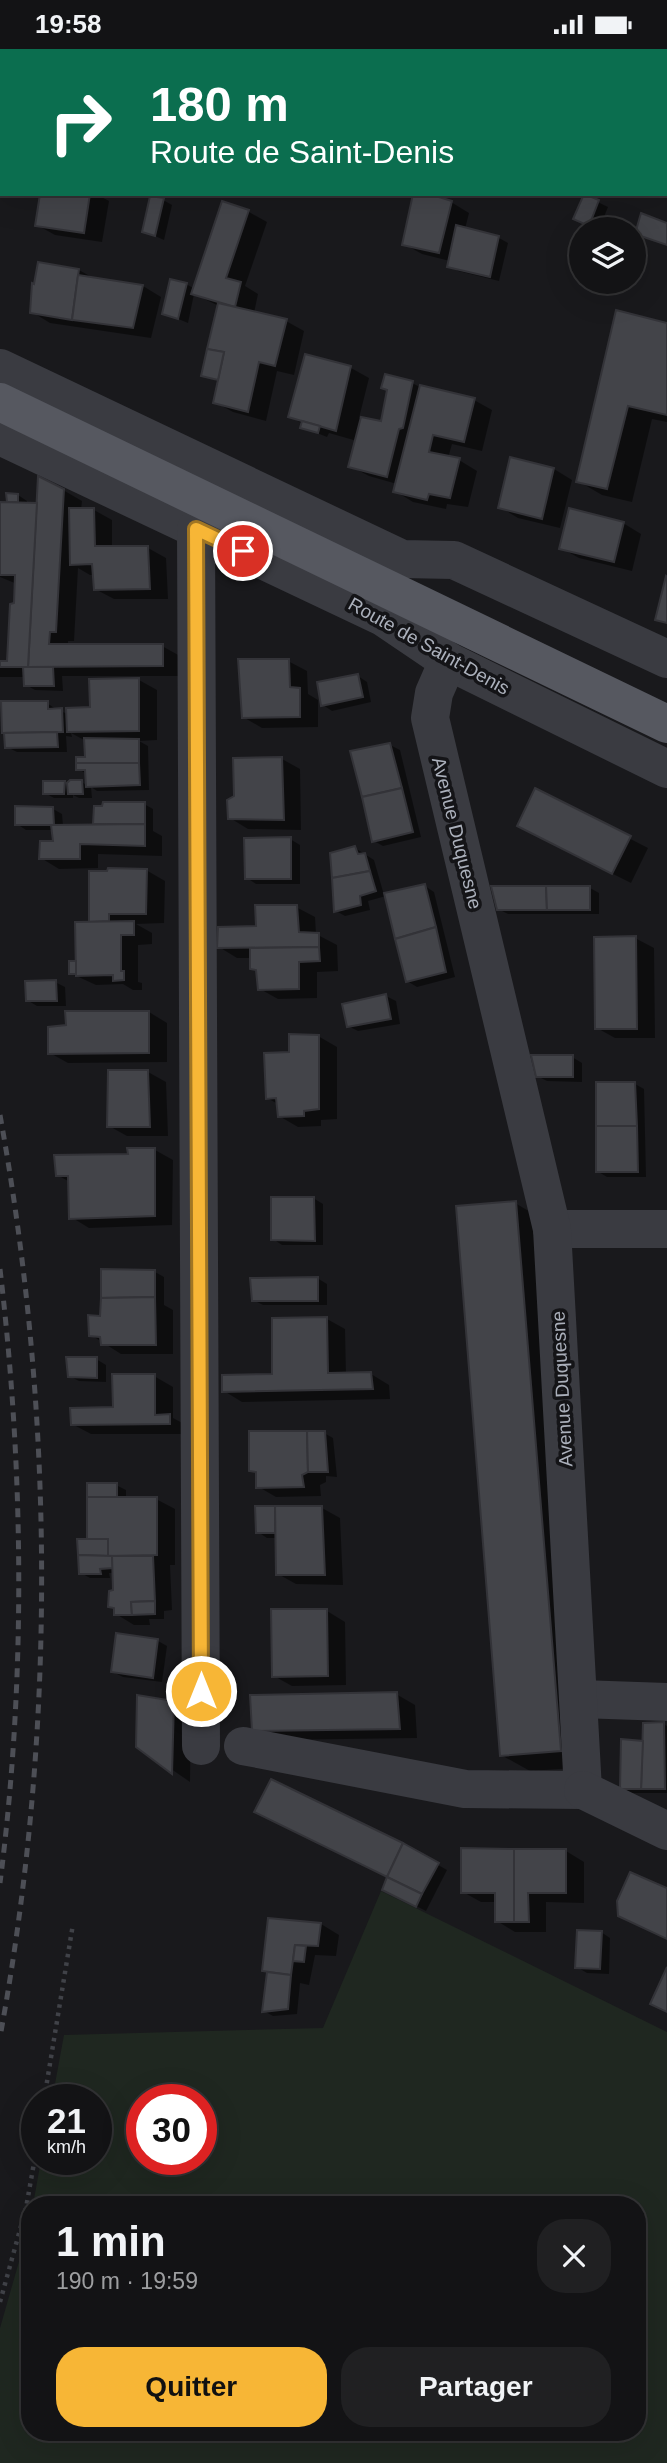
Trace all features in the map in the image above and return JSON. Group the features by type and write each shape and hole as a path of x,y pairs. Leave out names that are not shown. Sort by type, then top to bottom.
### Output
{"main road":[{"name":"Route de Saint-Denis","path":"0,402 667,724"}],"street":[{"path":"0,351 58,397"},
{"path":"0,368 402,559 454,560 667,659"},
{"name":"Route de Saint-Denis","path":"0,436 383,617 448,661 667,769"},
{"path":"196,529 201,1746"},
{"name":"Avenue Duquesne","path":"448,661 434,693 430,719 552,1229 583,1790"},
{"path":"552,1229 667,1230"},
{"path":"580,1699 667,1702"},
{"path":"243,1746 465,1789 583,1790 667,1831"}],"path":[{"path":"47,2084 73,1924"},
{"path":"28,2196 32,2175"},
{"path":"0,2302 21,2226"}],"shaded area":[{"path":"381,1891 667,2032 667,2463 0,2463 0,2328 21,2254 21,2441 646,2441 646,2196 35,2196 38,2175 112,2175 112,2084 55,2084 64,2035 323,2028"}],"building":[{"path":"40,196 90,196 84,233 35,226"},
{"path":"150,196 164,198 155,236 142,232"},
{"path":"413,196 436,196 452,201 439,253 402,245"},
{"path":"583,196 599,200 592,217 574,217"},
{"path":"222,201 249,210 226,278 241,282 235,307 191,294"},
{"path":"641,213 667,223 667,245 646,238 646,217 640,217"},
{"path":"456,225 499,236 490,277 447,267"},
{"path":"38,262 79,269 72,320 30,313 32,283 34,284"},
{"path":"78,275 143,285 133,328 72,320"},
{"path":"170,279 187,283 178,319 162,314"},
{"path":"218,303 287,319 275,366 259,362 248,412 213,403 224,352 207,349"},
{"path":"616,310 667,323 667,415 628,406 607,489 576,482"},
{"path":"207,349 224,352 218,380 201,376"},
{"path":"305,354 351,366 336,431 288,417"},
{"path":"385,374 413,381 403,428 399,429 387,477 348,467 361,417 381,421 387,390 381,388"},
{"path":"420,385 475,398 464,442 433,435 429,452 460,458 450,498 429,494 427,500 393,492"},
{"path":"302,421 320,426 318,433 300,428"},
{"path":"510,457 554,468 542,519 498,508"},
{"path":"38,476 64,489 56,632 50,632 49,644 163,644 163,666 28,667"},
{"path":"6,493 18,494 18,502 7,502"},
{"path":"0,502 37,503 28,667 0,667 0,661 7,661 10,604 14,603 15,575 0,575"},
{"path":"69,508 94,508 95,546 148,546 150,589 94,590 92,564 70,565"},
{"path":"569,508 624,522 614,562 559,549"},
{"path":"667,577 667,623 655,620"},
{"path":"238,659 289,659 290,687 300,688 300,717 242,718"},
{"path":"23,667 53,667 54,686 24,686"},
{"path":"358,674 363,697 321,706 317,682"},
{"path":"139,678 139,731 67,732 66,708 90,707 89,679"},
{"path":"1,701 48,701 48,709 62,708 63,732 2,733"},
{"path":"57,732 58,747 5,748 4,733"},
{"path":"84,738 139,739 139,763 76,763 76,757 85,757"},
{"path":"390,743 402,788 362,797 350,751"},
{"path":"282,757 284,820 228,819 227,800 234,796 233,758"},
{"path":"76,763 139,763 140,785 86,787 85,770 76,770"},
{"path":"70,780 82,780 83,794 68,794 67,783"},
{"path":"43,781 65,781 64,794 43,794"},
{"path":"402,788 413,832 372,842 362,797"},
{"path":"535,788 631,836 612,874 517,826"},
{"path":"103,802 145,802 145,824 93,824 94,806 102,806"},
{"path":"15,806 53,807 54,825 15,825"},
{"path":"145,824 145,846 80,844 80,859 39,859 40,841 53,841 51,825"},
{"path":"291,837 291,879 245,879 244,838"},
{"path":"355,846 358,854 365,853 370,871 332,878 330,853"},
{"path":"108,868 147,869 146,914 109,914 109,921 89,922 89,871 107,871"},
{"path":"370,871 376,891 360,896 361,905 334,912 332,878"},
{"path":"425,884 436,927 395,939 384,893"},
{"path":"491,886 546,886 547,910 497,910"},
{"path":"546,886 590,886 590,910 547,910"},
{"path":"255,905 297,905 299,932 319,933 319,947 217,948 218,927 256,926"},
{"path":"134,921 134,935 121,935 121,971 124,971 124,980 113,981 113,975 76,976 75,922"},
{"path":"436,927 446,972 406,982 395,939"},
{"path":"636,936 637,1029 595,1029 594,937"},
{"path":"319,947 320,961 299,962 299,989 258,990 256,970 250,969 250,948"},
{"path":"69,961 76,961 76,974 69,974"},
{"path":"56,980 57,1001 26,1001 25,981"},
{"path":"386,994 391,1019 347,1027 342,1004"},
{"path":"65,1011 149,1011 149,1053 48,1054 48,1027 66,1025"},
{"path":"289,1034 319,1035 319,1109 304,1111 304,1116 278,1117 276,1098 266,1099 264,1053 289,1052"},
{"path":"531,1055 573,1055 573,1077 536,1077"},
{"path":"108,1070 148,1070 150,1127 107,1127"},
{"path":"596,1082 635,1082 637,1126 596,1126"},
{"path":"596,1126 637,1126 638,1172 596,1172"},
{"path":"127,1148 155,1148 155,1216 69,1219 68,1176 56,1176 54,1155 128,1154"},
{"path":"271,1197 314,1197 315,1241 271,1240"},
{"path":"516,1201 561,1751 500,1756 456,1206"},
{"path":"101,1269 155,1270 155,1297 101,1298"},
{"path":"318,1277 318,1301 252,1301 250,1278"},
{"path":"155,1297 156,1345 101,1345 100,1337 89,1336 88,1315 100,1316 101,1298"},
{"path":"327,1317 328,1373 371,1372 373,1389 222,1392 222,1375 272,1374 272,1318"},
{"path":"66,1357 97,1357 97,1378 68,1377"},
{"path":"112,1374 155,1374 155,1415 170,1414 170,1424 71,1425 70,1408 113,1407"},
{"path":"249,1431 307,1431 308,1472 302,1475 304,1487 256,1488 256,1472 249,1471"},
{"path":"307,1431 325,1431 328,1472 308,1472"},
{"path":"87,1483 117,1483 117,1497 87,1497"},
{"path":"87,1497 157,1497 157,1555 108,1556 108,1539 87,1539"},
{"path":"255,1506 275,1506 275,1533 256,1533"},
{"path":"275,1506 322,1506 325,1575 276,1575"},
{"path":"77,1539 108,1539 108,1556 78,1555"},
{"path":"78,1555 112,1556 113,1568 100,1569 101,1574 79,1574"},
{"path":"112,1556 153,1556 155,1601 131,1602 132,1615 114,1615 114,1608 108,1607 109,1591 113,1590"},
{"path":"155,1601 155,1614 132,1615 131,1602"},
{"path":"271,1609 327,1609 328,1676 272,1677"},
{"path":"116,1633 158,1639 153,1678 111,1672"},
{"path":"397,1692 400,1729 252,1731 250,1695"},
{"path":"137,1695 174,1701 172,1774 136,1747"},
{"path":"664,1722 665,1789 641,1789 643,1723"},
{"path":"621,1739 643,1741 641,1789 620,1789"},
{"path":"271,1779 403,1843 387,1877 254,1812"},
{"path":"403,1843 439,1863 422,1894 387,1877"},
{"path":"461,1848 514,1849 514,1922 495,1922 495,1893 461,1893"},
{"path":"514,1849 566,1849 566,1893 528,1893 529,1922 514,1922"},
{"path":"630,1872 667,1888 667,1939 618,1916 617,1901"},
{"path":"387,1877 422,1894 416,1907 382,1890"},
{"path":"268,1918 321,1923 318,1946 295,1945 291,1975 262,1971"},
{"path":"577,1930 602,1931 600,1969 575,1968"},
{"path":"295,1945 306,1946 304,1962 293,1961"},
{"path":"667,1967 667,2012 650,2004"},
{"path":"267,1972 291,1975 288,2009 262,2012"}],"railway":[{"path":"0,1115 18,1229 31,1345 39,1460 42,1576 39,1692 31,1807 18,1923 0,2037"},
{"path":"0,1269 14,1422 19,1576 14,1730 0,1883"}],"route":[{"path":"201,1691 196,529 243,551"}]}
